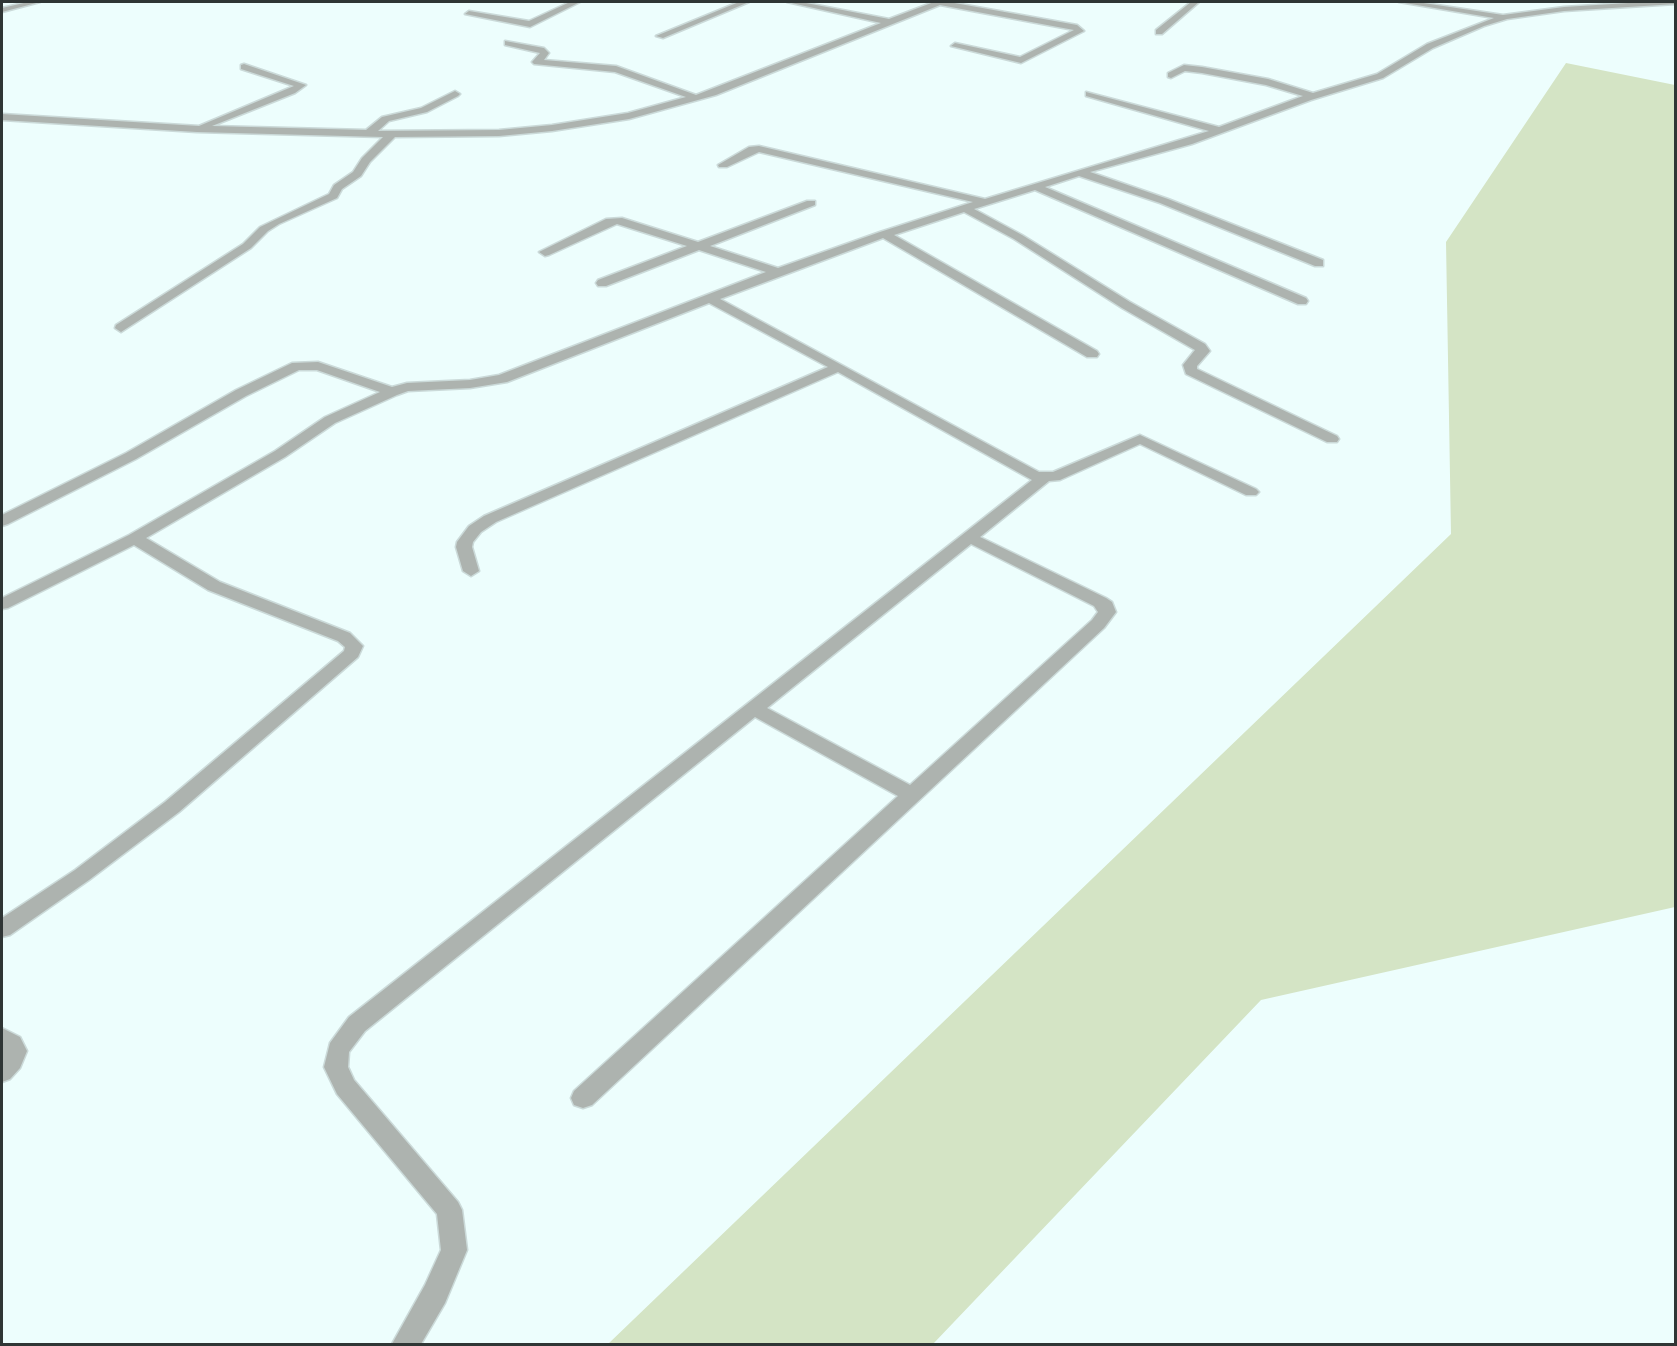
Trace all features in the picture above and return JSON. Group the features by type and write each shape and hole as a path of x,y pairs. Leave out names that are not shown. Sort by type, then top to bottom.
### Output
{"street":[{"path":"2,10 36,2"},
{"path":"469,14 530,24 576,2"},
{"path":"660,36 745,2"},
{"path":"791,2 890,21"},
{"path":"5,119 197,129 368,134 499,133 552,128 629,116 697,98 939,2 1077,28 1080,31 1021,60 955,46"},
{"path":"1160,32 1195,2"},
{"path":"1402,2 1506,17"},
{"path":"2,604 135,538 280,454 330,420 392,392 407,387 470,384 502,379 778,272 884,234 1131,156 1188,142 1217,130 1266,115 1312,96 1380,76 1449,37 1506,17 1564,9 1676,2"},
{"path":"508,43 542,50 545,53 537,62 616,69 697,98"},
{"path":"197,129 292,92 301,85 244,67"},
{"path":"1171,75 1180,69 1202,70 1268,82 1312,96"},
{"path":"368,134 386,119 423,110 455,94"},
{"path":"1089,94 1217,130"},
{"path":"121,328 247,246 275,222 333,196 338,187 357,174 366,160 392,134"},
{"path":"723,165 753,149 759,149 986,202"},
{"path":"1081,173 1164,201 1318,263"},
{"path":"1036,187 1302,301"},
{"path":"602,283 811,202"},
{"path":"964,208 1018,237 1126,305 1200,346 1203,351 1190,365 1191,370 1332,439"},
{"path":"545,252 613,220 623,220 778,272"},
{"path":"884,234 1092,354"},
{"path":"710,299 1044,478"},
{"path":"2,521 131,456 257,385 297,366 318,366 392,392"},
{"path":"471,571 464,547 465,542 475,529 490,519 839,367"},
{"path":"406,1344 435,1294 454,1250 449,1210 345,1087 336,1067 338,1050 357,1024 1044,478 1054,477 1140,439 1251,492"},
{"path":"583,1098 1098,624 1107,612 1106,606 1100,602 968,537"},
{"path":"2,929 82,875 172,807 352,653 354,645 351,640 214,586 135,538"},
{"path":"753,708 912,795"},
{"path":"2,1038 12,1044 15,1052 12,1061 2,1072"}],"green space":[{"path":"1566,63 1675,85 1675,907 1261,1000 933,1344 608,1344 1451,534 1446,242"}]}
